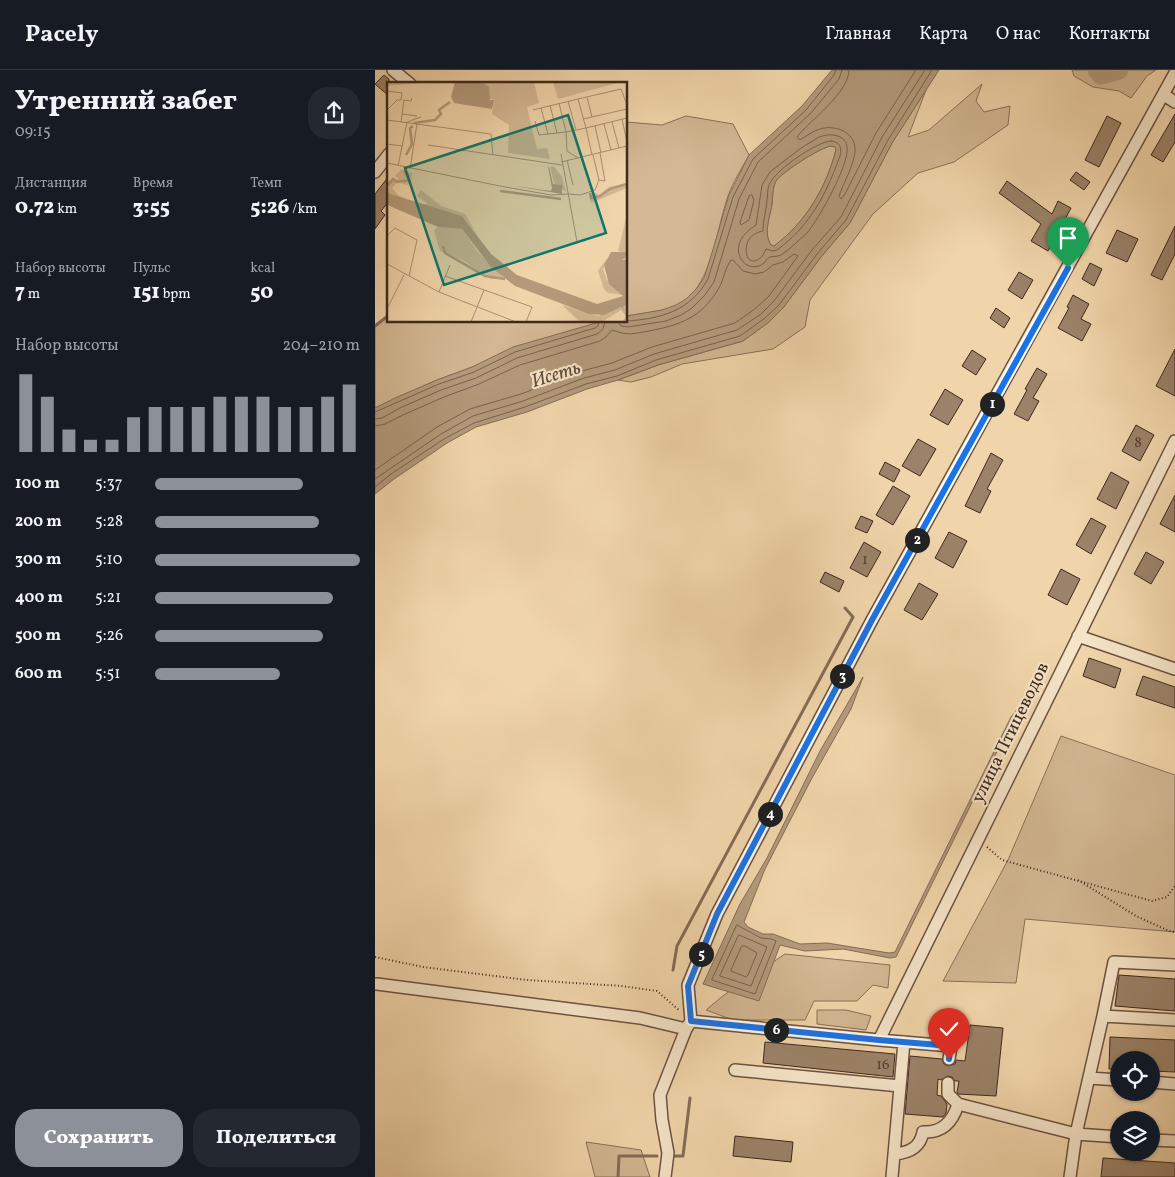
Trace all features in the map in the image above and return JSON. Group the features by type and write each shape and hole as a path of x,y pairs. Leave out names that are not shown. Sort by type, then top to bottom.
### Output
{"street":[{"path":"393,70 408,82"},
{"path":"665,1177 668,1153 660,1095 688,1025 688,986 717,914 872,620 1175,73"},
{"path":"1164,95 1175,102"},
{"path":"375,172 387,157"},
{"name":"улица Птицеводов","path":"879,1040 1175,441"},
{"path":"1078,636 1175,669"},
{"path":"1070,1177 1076,1134 1103,1016 1113,962 1175,965"},
{"path":"377,984 688,1025 951,1046"},
{"path":"1103,1016 1175,1020"},
{"path":"949,1059 951,1046 959,1026"},
{"path":"892,1177 904,1042"},
{"path":"735,1070 900,1086"},
{"path":"1089,1078 1110,1079"},
{"path":"948,1083 948,1094 959,1104 1076,1134 1110,1136"},
{"path":"1160,1083 1175,1084"},
{"path":"895,1154 912,1151 922,1140 923,1132 932,1133 949,1124 955,1116 959,1104"},
{"path":"1160,1140 1175,1141"}],"path":[{"path":"978,840 1001,860 1152,901 1167,898 1175,886"},
{"path":"1076,879 1136,916 1169,932 1175,932"},
{"path":"375,957 423,967 527,980 622,986 657,991 688,1025"}],"shaded area":[{"path":"1072,70 1156,70 1147,76 1131,98 1119,91 1093,87 1074,76"},
{"path":"982,84 976,101 984,112 1010,106 1008,125 954,162 918,173 873,214 810,300 805,327 773,349 682,364 651,377 631,382 618,380 658,365 743,341 769,322 783,308 821,257 850,223 892,143 926,90 908,137 929,130"},
{"path":"686,116 733,124 749,155 730,191 708,267 694,291 685,300 671,307 627,316 627,122 662,125"},
{"path":"831,146 835,147 836,150 832,164 813,203 785,237 774,246 771,245 767,230 776,181 802,160"},
{"path":"387,317 387,322 600,322 437,380 375,408 375,326"},
{"path":"1061,736 1175,775 1175,932 1025,919 1016,983 943,981 1008,860"},
{"path":"785,954 890,965 888,988 873,985 857,1001 814,1001 805,1020 733,1020 706,1010 724,995"},
{"path":"817,1010 846,1010 871,1016 866,1030 817,1024"},
{"path":"586,1142 641,1150 650,1177 595,1177"}],"water":[{"name":"Исеть","path":"832,70 939,70 892,143 850,223 821,257 783,308 769,322 743,341 658,365 527,412 476,427 447,443 375,494 375,408 437,380 472,367 513,347 600,322 627,322 627,316 662,310 686,299 704,278 729,195 749,155 802,106","holes":["826,147 835,147 836,150 827,178 805,215 785,237 774,246 771,245 767,230 776,181 793,166"]},
{"path":"863,677 851,709 812,778 765,869 744,922 748,927 763,934 773,934 800,944 827,943 889,953 895,952 1011,717 1019,707 896,957 890,958 843,949 805,951 780,945 759,1001 703,984 740,904 767,858 820,751"}],"building":[{"path":"384,75 389,79 389,82 387,82 387,94 375,84"},
{"path":"1175,114 1175,142 1163,162 1151,155"},
{"path":"1107,116 1121,123 1099,167 1085,160"},
{"path":"1076,172 1090,182 1084,190 1070,180"},
{"path":"387,179 387,204 381,211 385,215 375,229 375,194"},
{"path":"1007,181 1052,214 1058,201 1071,208 1048,251 1031,241 1041,224 999,193"},
{"path":"1175,226 1175,254 1162,280 1151,275"},
{"path":"1117,230 1138,239 1127,262 1106,253"},
{"path":"1090,263 1102,269 1094,286 1082,279"},
{"path":"1019,272 1033,280 1022,299 1008,290"},
{"path":"1073,295 1089,304 1081,319 1091,324 1082,341 1058,328 1069,308 1067,307"},
{"path":"996,308 1010,318 1004,328 990,318"},
{"path":"1175,349 1175,396 1156,386"},
{"path":"972,350 986,359 976,375 962,366"},
{"path":"1037,368 1047,374 1033,398 1039,401 1028,421 1014,414"},
{"path":"945,389 963,400 948,425 930,415"},
{"path":"1136,425 1154,435 1140,461 1122,451"},
{"path":"918,439 936,449 920,476 902,466"},
{"path":"991,453 1003,460 987,489 991,491 980,513 965,506"},
{"path":"885,462 900,470 894,482 879,474"},
{"path":"1111,472 1129,482 1116,509 1097,499"},
{"path":"893,486 910,496 893,525 876,515"},
{"path":"1175,495 1175,532 1160,524"},
{"path":"861,516 873,521 867,533 855,528"},
{"path":"1091,518 1106,526 1091,554 1076,545"},
{"path":"949,532 967,541 953,568 935,558"},
{"path":"864,542 881,552 867,577 850,568"},
{"path":"1146,552 1164,562 1151,584 1134,574"},
{"path":"1061,569 1080,579 1067,605 1048,595"},
{"path":"825,572 844,581 839,592 820,582"},
{"path":"919,583 938,594 922,620 904,610"},
{"path":"1089,658 1121,669 1115,688 1083,676"},
{"path":"1143,676 1175,687 1175,708 1136,695"},
{"path":"1119,975 1175,979 1175,1011 1115,1006"},
{"path":"970,1025 1003,1028 996,1096 958,1094 959,1081 955,1081 952,1077 948,1076 941,1080 938,1079 937,1095 941,1096 947,1104 946,1113 943,1117 905,1114 910,1056 942,1059 944,1064 948,1066 955,1064 956,1060 965,1061"},
{"path":"1110,1037 1175,1040 1175,1072 1160,1071 1160,1051 1110,1051 1109,1069"},
{"path":"765,1042 895,1054 893,1077 763,1063"},
{"path":"735,1136 793,1142 791,1162 733,1156"},
{"path":"1103,1158 1110,1158 1110,1161 1175,1163 1175,1177 1101,1177"}],"waterway":[{"path":"1097,70 1101,75 1119,70"},
{"path":"375,326 387,317"},
{"path":"673,970 677,946 853,617 845,608"},
{"path":"674,1156 683,1156 690,1098"},
{"path":"618,1177 619,1156 657,1156"}],"route":[{"path":"949,1059 951,1046 691,1021 688,986 717,914 872,620 1068,268"}]}
